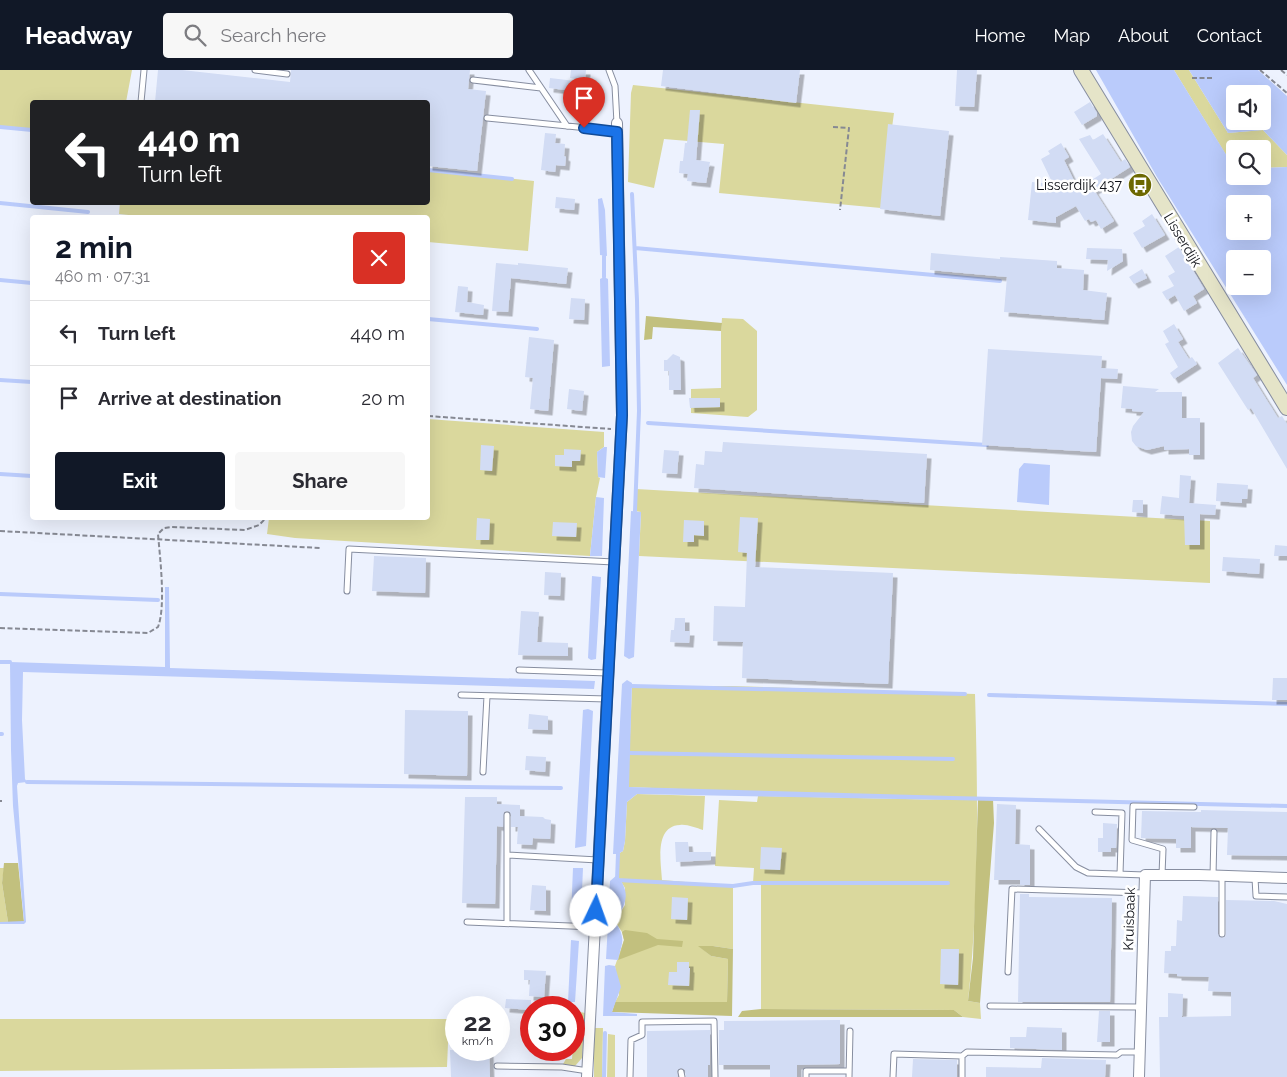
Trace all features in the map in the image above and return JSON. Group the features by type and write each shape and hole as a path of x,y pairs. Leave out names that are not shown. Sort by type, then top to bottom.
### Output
{"street":[{"name":"Lisserdijk","path":"1081,70 1287,408"},
{"path":"587,1074 621,430 617,127"},
{"name":"Kruisbaak","path":"1139,1077 1144,875 1287,878"}],"lane":[{"path":"141,100 144,70"},
{"path":"255,70 287,74"},
{"path":"529,70 567,126"},
{"path":"487,118 567,126 617,127 615,86 609,70"},
{"path":"473,80 541,88"},
{"path":"347,591 349,549 614,562"},
{"path":"519,670 608,673"},
{"path":"461,696 607,699"},
{"path":"483,772 487,696"},
{"path":"1162,875 1164,849 1132,840 1133,806 1194,808"},
{"path":"1094,812 1122,813 1120,874"},
{"path":"507,816 507,922"},
{"path":"1038,829 1076,867 1088,873 1144,875"},
{"path":"1214,832 1222,934"},
{"path":"507,855 598,860"},
{"path":"1256,878 1256,896 1287,897"},
{"path":"1008,972 1012,888 1144,893"},
{"path":"467,922 507,922 595,928"},
{"path":"990,1006 1140,1006"},
{"path":"630,1077 631,1040 642,1035 642,1022 714,1021 715,1077"},
{"path":"806,1077 806,1071 849,1074 850,1031"},
{"path":"893,1077 894,1054 962,1056 966,1052 1117,1055 1121,1052 1140,1052"},
{"path":"962,1056 962,1077"},
{"path":"497,1066 562,1067 587,1074"}],"path":[{"path":"1260,70 1287,93"},
{"path":"1281,70 1287,75"},
{"path":"1192,78 1212,78"},
{"path":"833,127 849,128 840,210"},
{"path":"430,416 621,430"},
{"path":"0,628 148,632 158,627 160,621 161,594 158,534 164,528 245,530 259,526 264,520"},
{"path":"0,531 320,548"}],"shaded area":[{"path":"0,70 132,70 126,100 30,100 30,130 0,127"},
{"path":"1174,70 1189,70 1228,133 1263,130 1287,155 1287,167 1271,168 1271,140 1226,140 1226,155"},
{"path":"633,85 894,113 881,208 719,193 724,144 664,139 654,188 628,182 631,93"},
{"path":"430,170 534,181 528,251 430,242 430,215 119,214 120,205 430,205"},
{"path":"646,316 722,323 721,331 653,327 652,339 644,340"},
{"path":"722,318 743,319 757,331 757,410 748,417 691,413 691,389 721,388"},
{"path":"430,419 604,432 604,447 597,452 598,477 600,478 596,497 590,556 295,538 267,534 269,520 430,520"},
{"path":"636,489 1210,521 1210,583 639,556 641,512 635,511"},
{"path":"632,686 733,686 975,694 977,848 972,963 968,1001 980,1003 981,1019 963,1017 954,1010 761,1009 761,883 753,883 754,868 715,866 719,800 757,802 758,796 952,800 628,787"},
{"path":"637,794 705,796 703,830 680,825 672,827 666,832 660,855 662,880 733,886 733,949 699,946 711,956 728,959 727,1002 615,1002 619,995 615,966 624,940 622,932 616,923 625,905 625,888 617,875 618,854 623,851 625,841 627,802"},
{"path":"978,799 993,799 994,823 980,1003 968,1001 973,958"},
{"path":"4,863 18,863 24,922 8,922 2,883"},
{"path":"0,868 4,868 2,883 8,922 0,922"},
{"path":"625,930 647,933 657,939 683,941 682,947 658,945 618,960 624,940 622,932"},
{"path":"698,946 733,949 732,1016 612,1012 615,1002 727,1002 728,959 711,956"},
{"path":"761,1009 954,1010 963,1017 738,1017 742,1011"},
{"path":"0,1019 445,1019 445,1061 447,1061 447,1067 0,1071"},
{"path":"594,1028 603,1028 602,1077 594,1077"},
{"path":"608,1034 615,1035 615,1077 607,1077"},
{"path":"565,1061 579,1061 575,1066 563,1064"}],"water":[{"path":"1096,70 1174,70 1226,154 1226,185 1271,185 1271,168 1287,167 1287,385 1231,295 1271,295 1271,250 1226,250 1226,287 1157,177"},
{"path":"1189,70 1258,70 1287,96 1287,155 1263,130 1271,130 1271,85 1226,85 1226,130"},
{"path":"1226,130 1263,130 1228,133"},
{"path":"602,198 605,210 607,256 600,255 598,199"},
{"path":"604,277 608,279 610,366 602,367 600,279"},
{"path":"607,447 605,478 598,477 597,452"},
{"path":"1024,463 1050,465 1049,505 1017,502 1019,469"},
{"path":"596,497 604,498 602,556 590,556"},
{"path":"631,511 641,512 634,657 629,659 624,656"},
{"path":"592,576 601,577 596,659 591,660 588,658"},
{"path":"165,587 169,587 170,668 595,681 594,689 23,672 22,720 25,779 27,782 18,783 17,786 26,922 24,924 0,924 0,922 24,921 13,806 10,662 165,667"},
{"path":"627,680 632,683 629,787 952,796 952,800 637,794 627,802 623,851 613,854 622,684"},
{"path":"583,710 593,711 586,846 575,848"},
{"path":"573,868 583,868 581,915 571,916"},
{"path":"617,875 624,886 626,896 618,916 608,916 610,881"},
{"path":"616,923 622,937 618,960 606,959 608,924"},
{"path":"571,940 579,941 575,996 568,996"},
{"path":"605,966 615,966 621,987 612,1012 637,1014 637,1016 603,1016"}],"building":[{"path":"158,70 182,70 290,82 291,70 470,70 468,89 486,91 477,171 430,166 430,100 155,100"},
{"path":"571,70 586,70 585,80 570,78"},
{"path":"663,70 800,70 796,103 661,86"},
{"path":"957,70 977,70 974,107 955,106"},
{"path":"550,78 575,81 574,91 549,88"},
{"path":"1090,102 1097,116 1082,125 1074,112"},
{"path":"690,110 700,110 696,160 710,162 706,183 687,181 688,174 679,173 680,161 683,161 685,143 687,143"},
{"path":"888,124 949,131 940,216 880,209"},
{"path":"545,133 556,134 555,143 565,144 565,166 556,165 555,172 541,170"},
{"path":"1103,134 1121,162 1125,159 1130,167 1094,190 1114,221 1101,229 1096,220 1091,222 1089,219 1085,221 1076,206 1056,217 1056,223 1028,220 1032,182 1053,184 1041,159 1050,154 1048,151 1061,143 1069,157 1064,160 1078,189 1101,174 1079,139 1090,135 1093,140"},
{"path":"556,197 575,199 574,210 555,208"},
{"path":"1152,214 1165,235 1142,248 1133,233 1145,226 1142,221"},
{"path":"1179,247 1204,289 1193,296 1197,303 1184,311 1175,295 1167,300 1162,292 1174,286 1168,276 1175,272 1165,256"},
{"path":"1087,248 1122,249 1123,261 1107,271 1108,260 1086,259"},
{"path":"931,253 1000,259 1000,257 1057,261 1057,268 1084,270 1083,290 1107,293 1104,320 1004,312 1007,277 930,270"},
{"path":"496,263 518,265 518,263 568,268 566,284 511,278 508,312 492,311"},
{"path":"1142,269 1147,278 1134,284 1129,277"},
{"path":"458,286 468,287 467,302 484,305 483,315 455,312"},
{"path":"571,298 585,299 584,320 569,319"},
{"path":"1174,324 1183,339 1178,342 1189,359 1192,357 1197,364 1174,379 1170,373 1178,367 1165,344 1169,342 1163,331"},
{"path":"529,337 554,340 548,411 530,409 533,378 525,377"},
{"path":"1238,348 1257,375 1253,378 1278,418 1282,416 1287,424 1287,469 1251,408 1248,410 1218,363"},
{"path":"988,349 1102,356 1101,368 1118,369 1117,379 1101,378 1096,452 982,445"},
{"path":"673,354 680,357 681,390 669,390 669,371 664,371 664,360 667,360"},
{"path":"1123,386 1159,389 1155,392 1182,392 1182,418 1200,418 1200,455 1189,455 1189,449 1164,450 1164,446 1147,450 1136,446 1132,441 1131,432 1133,426 1144,412 1121,408"},
{"path":"569,389 584,391 582,411 567,409"},
{"path":"689,398 720,398 720,407 690,408"},
{"path":"723,442 927,454 924,503 694,488 696,464 704,465 705,451 722,452"},
{"path":"481,445 494,446 492,471 480,470"},
{"path":"564,449 581,450 580,461 572,461 572,467 555,466 555,455 564,455"},
{"path":"664,450 679,451 677,474 662,473"},
{"path":"1180,475 1191,476 1189,503 1216,505 1215,515 1200,514 1200,545 1185,545 1184,516 1160,514 1162,496 1179,498"},
{"path":"1217,483 1248,485 1247,499 1242,499 1242,503 1216,501"},
{"path":"1133,500 1143,500 1143,513 1132,512"},
{"path":"740,517 758,518 755,567 893,573 888,684 742,678 743,642 713,641 714,606 745,607 747,553 738,552"},
{"path":"477,518 490,519 489,540 476,540"},
{"path":"684,520 704,521 704,536 694,535 694,542 683,542"},
{"path":"553,522 577,523 576,537 552,536"},
{"path":"1275,545 1287,546 1287,556 1274,556"},
{"path":"374,556 426,558 425,593 372,591"},
{"path":"1223,557 1260,559 1259,574 1222,571"},
{"path":"545,572 561,573 560,596 544,595"},
{"path":"521,611 539,612 537,642 568,643 568,656 518,655"},
{"path":"675,618 685,618 685,631 690,631 689,643 670,642"},
{"path":"1273,678 1287,678 1287,700 1272,700"},
{"path":"405,710 468,711 467,776 404,774"},
{"path":"529,714 548,716 548,730 528,729"},
{"path":"526,756 546,757 545,772 525,770"},
{"path":"465,797 497,797 497,804 520,805 520,816 543,817 551,820 550,839 533,838 532,845 517,844 518,827 511,827 510,812 504,812 503,827 497,826 495,904 462,903"},
{"path":"997,804 1016,805 1015,844 1030,845 1030,885 1020,885 1020,880 994,880"},
{"path":"1201,810 1287,812 1287,856 1227,855 1228,828 1191,827 1191,848 1176,848 1176,839 1141,838 1142,811 1201,812"},
{"path":"1103,823 1117,824 1116,848 1111,848 1111,852 1098,852 1098,838 1103,838"},
{"path":"675,842 688,842 689,852 711,852 711,860 676,862"},
{"path":"761,847 782,848 780,870 760,869"},
{"path":"532,885 546,886 546,911 530,910"},
{"path":"1020,894 1029,894 1029,897 1112,898 1110,1002 1018,1002"},
{"path":"1183,896 1218,897 1218,934 1222,938 1226,934 1226,900 1274,901 1287,904 1287,1077 1160,1077 1159,1017 1168,1017 1168,993 1183,994 1182,1017 1231,1016 1231,992 1208,991 1209,977 1177,976 1177,974 1164,973 1165,951 1171,951 1171,946 1176,946 1177,920 1182,921"},
{"path":"672,897 688,898 687,920 671,919"},
{"path":"941,949 959,949 958,985 940,984"},
{"path":"677,962 689,962 689,986 668,985 669,972 677,972"},
{"path":"524,970 546,971 544,996 529,996 530,980 524,980"},
{"path":"510,999 520,1000 520,1009 510,1008"},
{"path":"1099,1011 1110,1011 1110,1042 1097,1042"},
{"path":"840,1020 840,1064 797,1065 797,1077 770,1077 770,1065 719,1065 719,1030 724,1030 724,1021"},
{"path":"1027,1027 1062,1028 1062,1050 1010,1048 1010,1037 1026,1037"},
{"path":"710,1030 708,1077 686,1077 685,1070 681,1068 677,1071 678,1077 647,1077 647,1031"},
{"path":"1042,1058 1106,1060 1105,1077 986,1077 986,1067 1041,1068"},
{"path":"913,1059 957,1060 957,1077 912,1077"},
{"path":"450,1061 489,1061 490,1077 451,1077"}],"waterway":[{"path":"0,127 30,130"},
{"path":"430,170 512,179"},
{"path":"632,194 637,300 639,411 635,511"},
{"path":"0,203 88,212"},
{"path":"635,248 1000,281"},
{"path":"604,256 604,277"},
{"path":"0,280 30,283"},
{"path":"430,319 537,329"},
{"path":"0,380 30,382"},
{"path":"648,423 987,445"},
{"path":"0,474 30,476"},
{"path":"0,594 158,600"},
{"path":"0,662 10,662"},
{"path":"632,686 965,694"},
{"path":"989,695 1287,704"},
{"path":"630,753 953,759"},
{"path":"27,782 561,788"},
{"path":"952,798 1287,806"},
{"path":"617,880 618,854"},
{"path":"617,880 733,886 753,883 948,883"},
{"path":"612,927 613,911"},
{"path":"604,1077 605,1033"}],"place":[{"name":"Lisserdijk 437","path":"1140,185"}],"route":[{"path":"584,128 617,132 622,415 596,911"}]}
